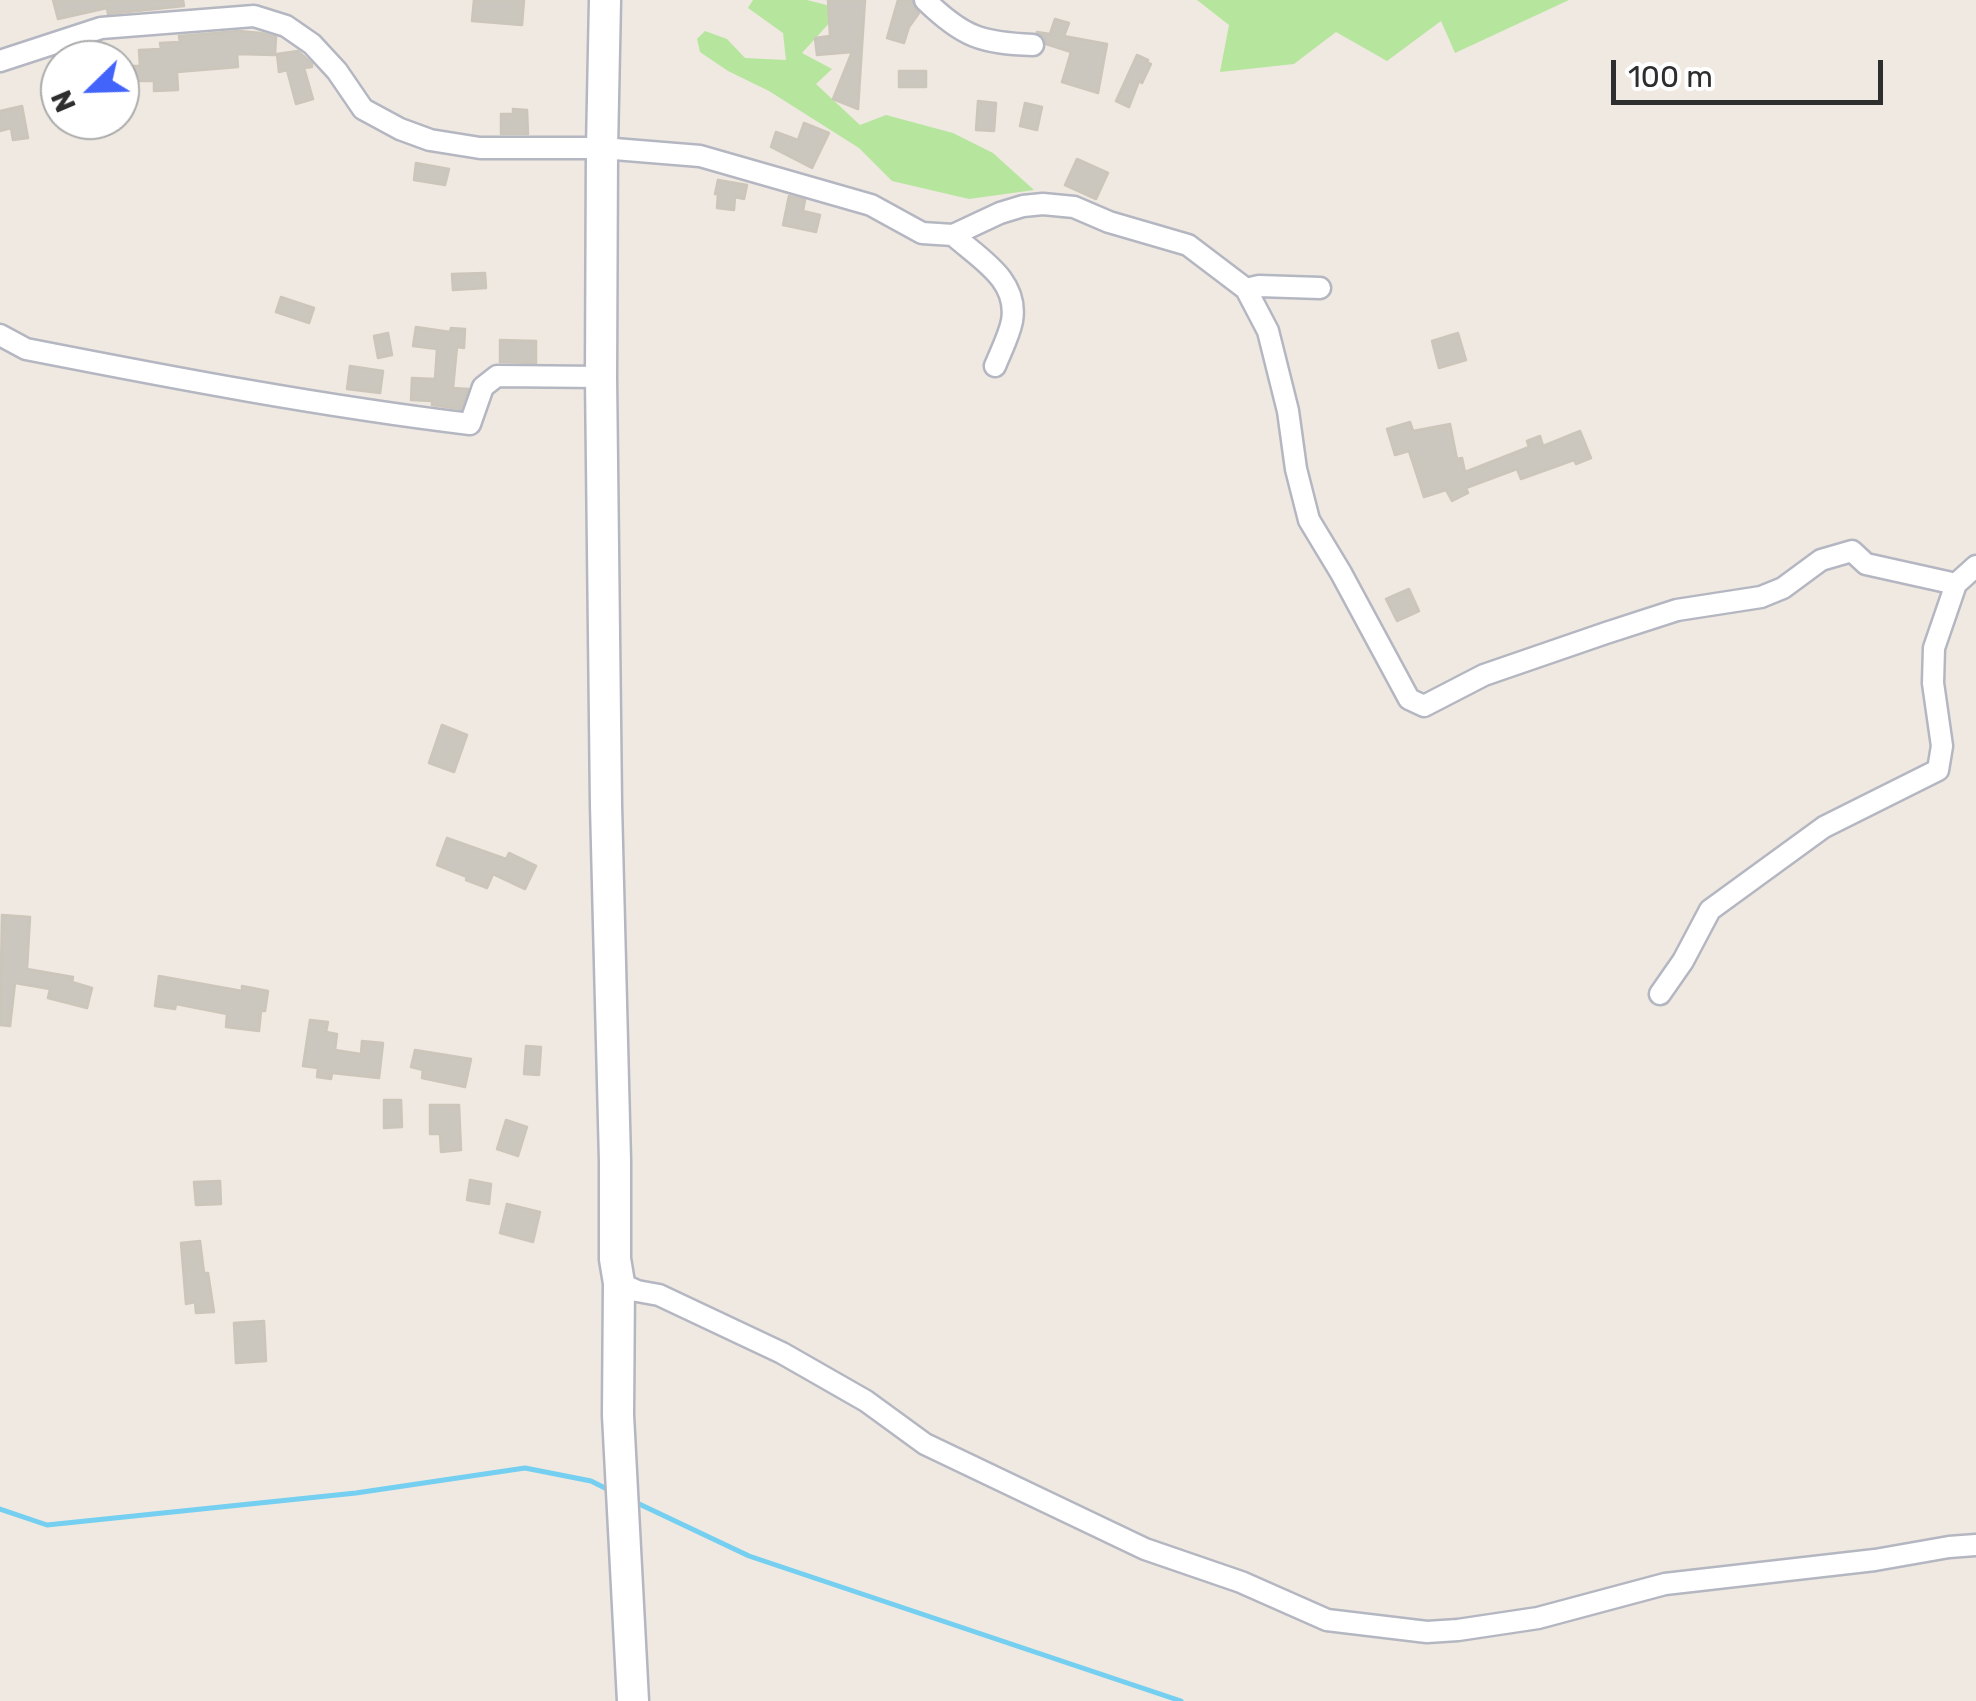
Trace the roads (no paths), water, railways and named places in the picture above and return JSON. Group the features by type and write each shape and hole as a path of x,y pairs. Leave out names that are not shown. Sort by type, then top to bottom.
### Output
{"main road":[{"path":"605,0 601,377 606,805 615,1259 619,1283 618,1415 634,1697"}],"street":[{"path":"925,0 969,35 995,44 1033,45"},
{"path":"0,61 101,28 254,16 286,26 312,44 337,70 363,110 430,140 480,148 602,148 700,156 871,206 922,233 953,234 1000,213 1044,204 1074,207 1109,222 1188,245 1246,289 1268,331 1309,520 1409,700 1424,706 1484,675 1606,633 1678,610 1761,597 1784,588 1821,560 1852,551 1866,564 1956,584"},
{"path":"953,234 1005,281 1014,300 1012,324 995,366"},
{"path":"1246,289 1320,288"},
{"path":"0,336 26,349 213,386 327,406 470,424 483,387 497,376 601,377"},
{"path":"1660,994 1710,910 1824,827 1938,770 1942,746 1933,683 1934,648 1956,584 1976,566"},
{"path":"619,1283 658,1295 782,1354 866,1401 925,1444 1145,1549 1241,1582 1327,1620 1427,1632 1458,1630 1538,1618 1665,1584 1976,1545"}],"waterway":[{"path":"0,1509 47,1525 356,1493 525,1468 591,1481 611,1491"},
{"path":"635,1502 749,1556 1181,1701"}]}
